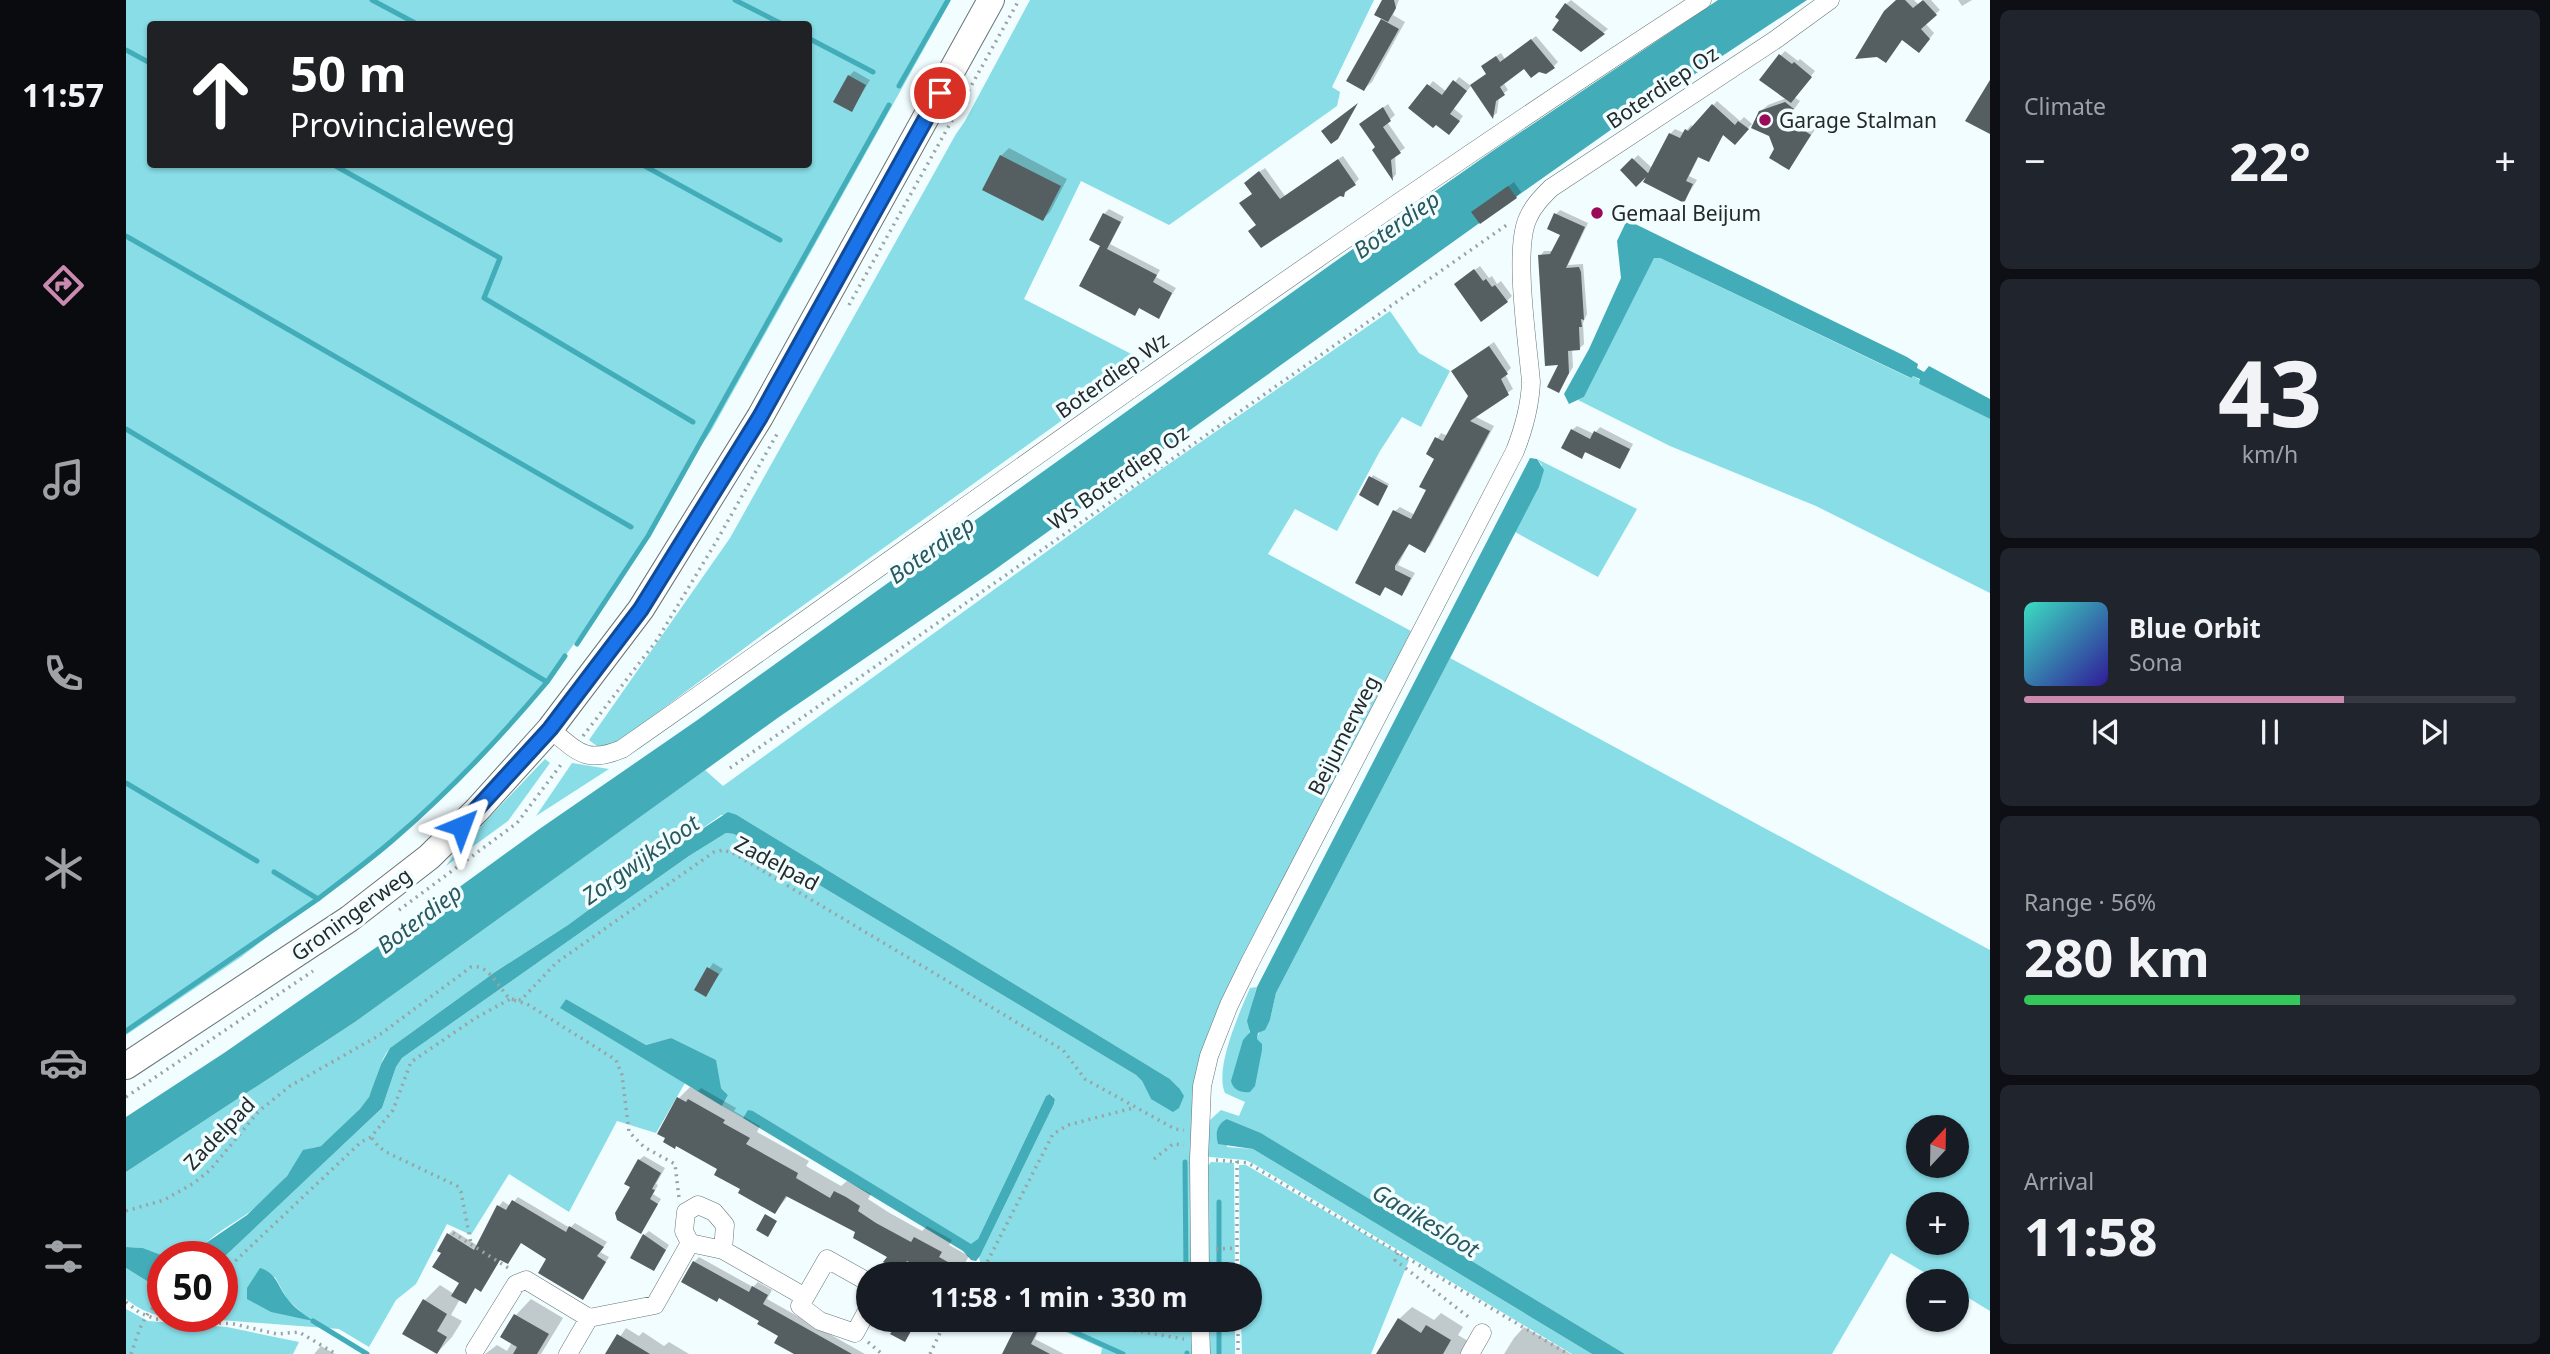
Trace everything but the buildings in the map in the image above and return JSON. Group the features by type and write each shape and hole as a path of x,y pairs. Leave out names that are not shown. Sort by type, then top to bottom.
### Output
{"main road":[{"name":"Groningerweg","path":"126,1066 349,919 429,857 477,810 550,729 641,609 760,417 991,0"}],"street":[{"name":"Boterdiep Wz","path":"550,729 590,757 604,757 622,749 1156,371 1615,56 1702,0"},
{"name":"Boterdiep Oz","path":"1527,220 1551,188 1775,40 1830,0"},
{"name":"Beijumerweg","path":"1200,1262 1202,1086 1229,1006 1515,451 1530,403 1521,259 1527,220"},
{"path":"690,1243 684,1231 686,1212 698,1205 714,1212 725,1225 723,1250"},
{"path":"690,1243 723,1250 805,1297"},
{"path":"475,1350 516,1284 526,1280 589,1318 655,1306 690,1243"},
{"path":"856,1275 827,1259 800,1306 820,1321 856,1331"},
{"path":"568,1354 589,1318"},
{"path":"1470,1354 1482,1333"}],"path":[{"name":"WS Boterdiep Oz","path":"730,768 1510,222 1527,220"},
{"name":"Zadelpad","path":"126,1211 164,1200 194,1183 210,1170 259,1111 290,1086 378,1036 471,967 478,965 487,971 510,999 521,1000 556,963 714,852 723,850 745,860 1063,1050 1085,1079 1200,1145"},
{"path":"238,1258 361,1142 371,1137 393,1110 411,1062 474,1019 510,999 527,1004 616,1060 622,1075 629,1132 644,1147 675,1164 680,1207 686,1212"},
{"path":"987,1262 1053,1134 1068,1125 1135,1107"},
{"path":"371,1137 377,1146 386,1152 457,1186 461,1192 471,1244"},
{"path":"1154,1159 1173,1144 1200,1145 1248,1163 1568,1354"},
{"path":"1237,1161 1237,1262"},
{"path":"453,1233 526,1280"},
{"path":"1226,1248 1237,1248"},
{"path":"1398,1252 1395,1260 1484,1329 1482,1333"},
{"path":"126,1302 146,1316 156,1318 234,1324 278,1334 299,1332 336,1354"},
{"path":"1495,1318 1499,1312"},
{"path":"131,1354 146,1316"},
{"path":"930,1354 940,1332"},
{"path":"1127,1332 1200,1348"},
{"path":"1238,1332 1238,1354"}],"shaded area":[{"path":"126,0 951,0 650,537 547,681 492,747 368,860 241,957 126,1035"},
{"path":"1030,0 1374,0 1332,87 1340,92 1337,106 1169,225 1081,181 1024,299 1145,361 766,632 618,742 598,747 589,740 730,538 965,121"},
{"path":"1653,258 1660,258 1910,378 1913,376 1920,380 1919,384 1990,419 1990,593 1816,506 1670,446 1578,400 1584,397"},
{"path":"1390,311 1419,353 1450,371 1421,427 1402,417 1380,451 1337,531 1295,509 1268,554 1411,631 1212,1025 1196,1072 1193,1262 980,1262 979,1258 1054,1104 1055,1099 1051,1094 1046,1096 978,1239 974,1244 969,1244 753,1111 748,1111 743,1118 722,1106 728,1095 671,1038 646,1045 566,999 561,1008 685,1083 656,1133 617,1121 569,1212 509,1174 471,1235 447,1224 416,1284 396,1300 369,1347 339,1329 238,1321 238,1244 382,1108 396,1067 402,1058 689,856 726,833 734,834 1136,1075 1151,1099 1179,1088 1170,1079 737,815 721,815 390,1048 368,1099 359,1112 321,1146 303,1153 286,1177 259,1204 209,1241 147,1241 147,1250 126,1247 126,1172 355,1022 705,770 723,786 1140,484","holes":["275,1277 287,1299 311,1321 247,1288"]},
{"path":"1537,459 1637,509 1598,577 1515,532 1539,487 1542,465"},
{"path":"1450,658 1990,950 1990,1311 1969,1298 1969,1269 1918,1269 1891,1253 1832,1354 1625,1354 1261,1133 1227,1119 1227,1147 1253,1149 1592,1354 1572,1354 1254,1164 1245,1160 1207,1155 1210,1120 1221,1110 1239,1116 1245,1102 1225,1093 1223,1069 1230,1040 1250,988 1257,987 1246,1039 1256,1041 1270,1020 1276,993"},
{"path":"545,759 550,763 508,821 446,866 456,852"},
{"path":"572,763 609,769 536,816"},
{"path":"1211,1162 1234,1163 1235,1262 1208,1262 1207,1167"},
{"path":"1239,1165 1246,1165 1409,1260 1371,1354 1242,1354 1241,1332 1262,1332 1262,1262 1240,1262"},
{"path":"126,1268 147,1281 147,1312 126,1299"},
{"path":"126,1309 147,1320 147,1332 238,1332 238,1329 299,1342 293,1354 126,1354"},
{"path":"1066,1332 1193,1332 1193,1354 1101,1354 1102,1348"},
{"path":"1209,1332 1235,1332 1235,1354 1209,1354"}],"water":[{"name":"Boterdiep","path":"1718,0 1807,0 1612,129 993,571 779,717 355,1022 126,1172 126,1117 381,944 1494,150"},
{"path":"1627,220 1907,357 1924,372 1929,366 1990,399 1990,419 1919,384 1920,379 1913,376 1911,378 1660,258 1654,258 1584,397 1569,404 1564,394 1589,349 1621,278 1617,241"},
{"path":"1530,458 1537,459 1544,470 1539,487 1276,993 1270,1020 1265,1030 1258,1033 1257,1039 1262,1044 1262,1050 1255,1086 1250,1092 1238,1090 1231,1081 1243,1040 1250,1032 1247,1021 1257,987"},
{"path":"728,812 737,815 1170,1079 1184,1096 1179,1108 1173,1112 1151,1099 1136,1075 734,834 726,833 689,856 402,1058 396,1067 382,1108 238,1244 238,1241 209,1241 247,1215 287,1176 303,1150 321,1146 360,1109 369,1097 390,1048 495,972 568,925 669,851"},
{"path":"566,999 646,1045 671,1038 716,1060 721,1088 728,1095 722,1106 560,1008"},
{"path":"1050,1094 1055,1099 1054,1104 976,1261 743,1118 748,1110 753,1111 971,1244 978,1239 1046,1096"},
{"path":"1227,1119 1261,1133 1625,1354 1592,1354 1253,1149 1218,1144 1218,1129"},
{"path":"126,1247 147,1250 147,1281 126,1268"},
{"path":"260,1268 273,1276 289,1301 313,1321 271,1312 247,1299 247,1288"}],"waterway":[{"path":"372,0 411,21"},
{"path":"735,0 776,21"},
{"path":"899,86 948,0"},
{"path":"812,40 873,72"},
{"path":"126,50 147,61"},
{"path":"577,644 648,536 889,105"},
{"path":"339,168 500,258 484,298 693,422"},
{"path":"648,168 780,240"},
{"path":"126,236 631,527"},
{"path":"126,429 547,682 565,656"},
{"path":"274,872 318,899 385,847 435,802 493,744 547,682"},
{"path":"126,783 257,861"},
{"path":"126,1031 318,899"},
{"path":"1185,1162 1186,1262"},
{"path":"1219,1202 1219,1262"},
{"path":"313,1321 367,1354"},
{"path":"1074,1332 1123,1354"},
{"path":"1219,1332 1219,1354"}],"place":[{"name":"Garage Stalman","path":"1765,120"},
{"name":"Gemaal Beijum","path":"1597,213"}],"route":[{"path":"461,826 550,729 641,609 760,417 940,93"}],"water label":[{"name":"Zorgwijksloot","path":"640,859"},
{"name":"Gaaikesloot","path":"1426,1220"}]}
